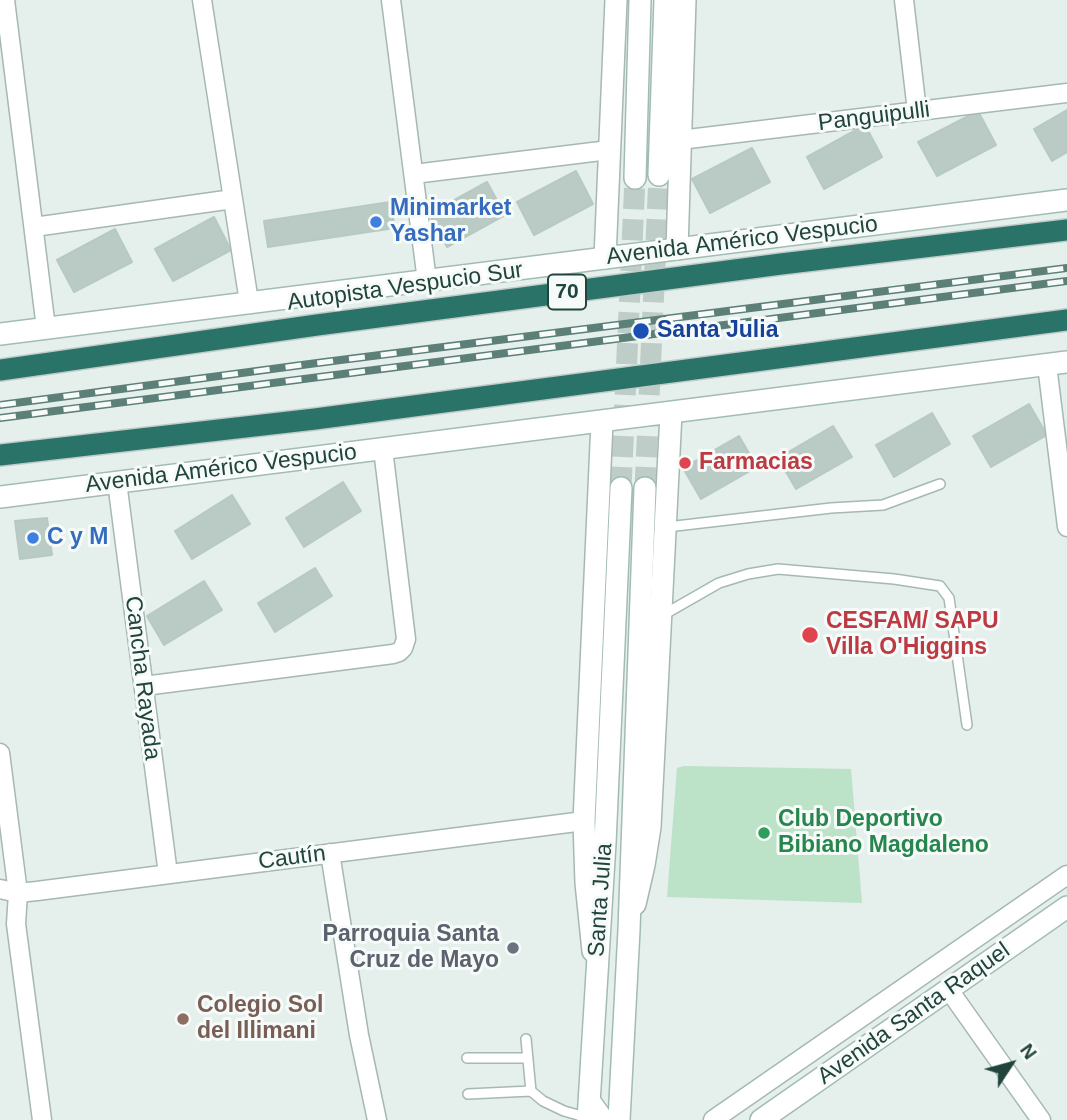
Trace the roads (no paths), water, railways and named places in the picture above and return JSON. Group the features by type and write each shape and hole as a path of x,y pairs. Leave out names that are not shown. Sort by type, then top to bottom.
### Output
{"highway":[{"name":"Autopista Vespucio Sur","path":"0,370 345,321 795,262 1067,230"},
{"path":"0,455 315,419 1067,320"}],"main road":[{"path":"605,258 616,0"},
{"path":"635,178 640,0"},
{"path":"659,176 665,0"},
{"path":"677,249 685,0"},
{"name":"Avenida Américo Vespucio","path":"0,334 1067,200"},
{"name":"Avenida Américo Vespucio","path":"0,497 1057,364"},
{"name":"Santa Julia","path":"629,930 650,827 671,413"},
{"name":"Santa Julia","path":"596,976 586,883 584,821 602,422"},
{"name":"Santa Julia","path":"593,1115 596,976 605,843 621,488"},
{"name":"Santa Julia","path":"619,1120 629,930 645,488"},
{"name":"Avenida Santa Raquel","path":"761,1120 1067,908"}],"street":[{"path":"5,0 46,328"},
{"path":"202,0 250,302"},
{"path":"391,0 428,281"},
{"path":"904,0 917,111"},
{"name":"Panguipulli","path":"680,140 1067,93"},
{"path":"414,174 609,150"},
{"path":"34,227 233,199"},
{"path":"1057,364 1067,527"},
{"path":"144,686 393,654 403,649 406,639 383,449"},
{"name":"Cancha Rayada","path":"117,482 168,874"},
{"path":"0,752 9,891 16,924 42,1120"},
{"name":"Cautín","path":"9,891 168,874 584,821"},
{"path":"330,853 359,1035 377,1120"},
{"path":"713,1120 1067,875"},
{"path":"949,990 1036,1118"}],"lane":[{"path":"665,528 831,508 883,505 940,484"},
{"path":"661,617 719,583 778,569 894,579 940,586 949,598 967,725"},
{"path":"527,1039 531,1091"},
{"path":"467,1058 528,1058"},
{"path":"468,1094 531,1091 554,1106 593,1115"}],"tunnel":[{"path":"645,488 659,175"},
{"path":"621,488 635,178"}],"railway":[{"path":"0,405 1067,268"},
{"path":"0,418 1067,281"}],"place":[{"name":"Minimarket Yashar","path":"376,222"},
{"name":"Santa Julia","path":"641,331"},
{"name":"Farmacias","path":"685,463"},
{"name":"C y M","path":"33,538"},
{"name":"CESFAM/ SAPU Villa O'Higgins","path":"810,635"},
{"name":"Club Deportivo Bibiano Magdaleno","path":"764,833"},
{"name":"Parroquia Santa Cruz de Mayo","path":"513,948"},
{"name":"Colegio Sol del Illimani","path":"183,1019"}]}
